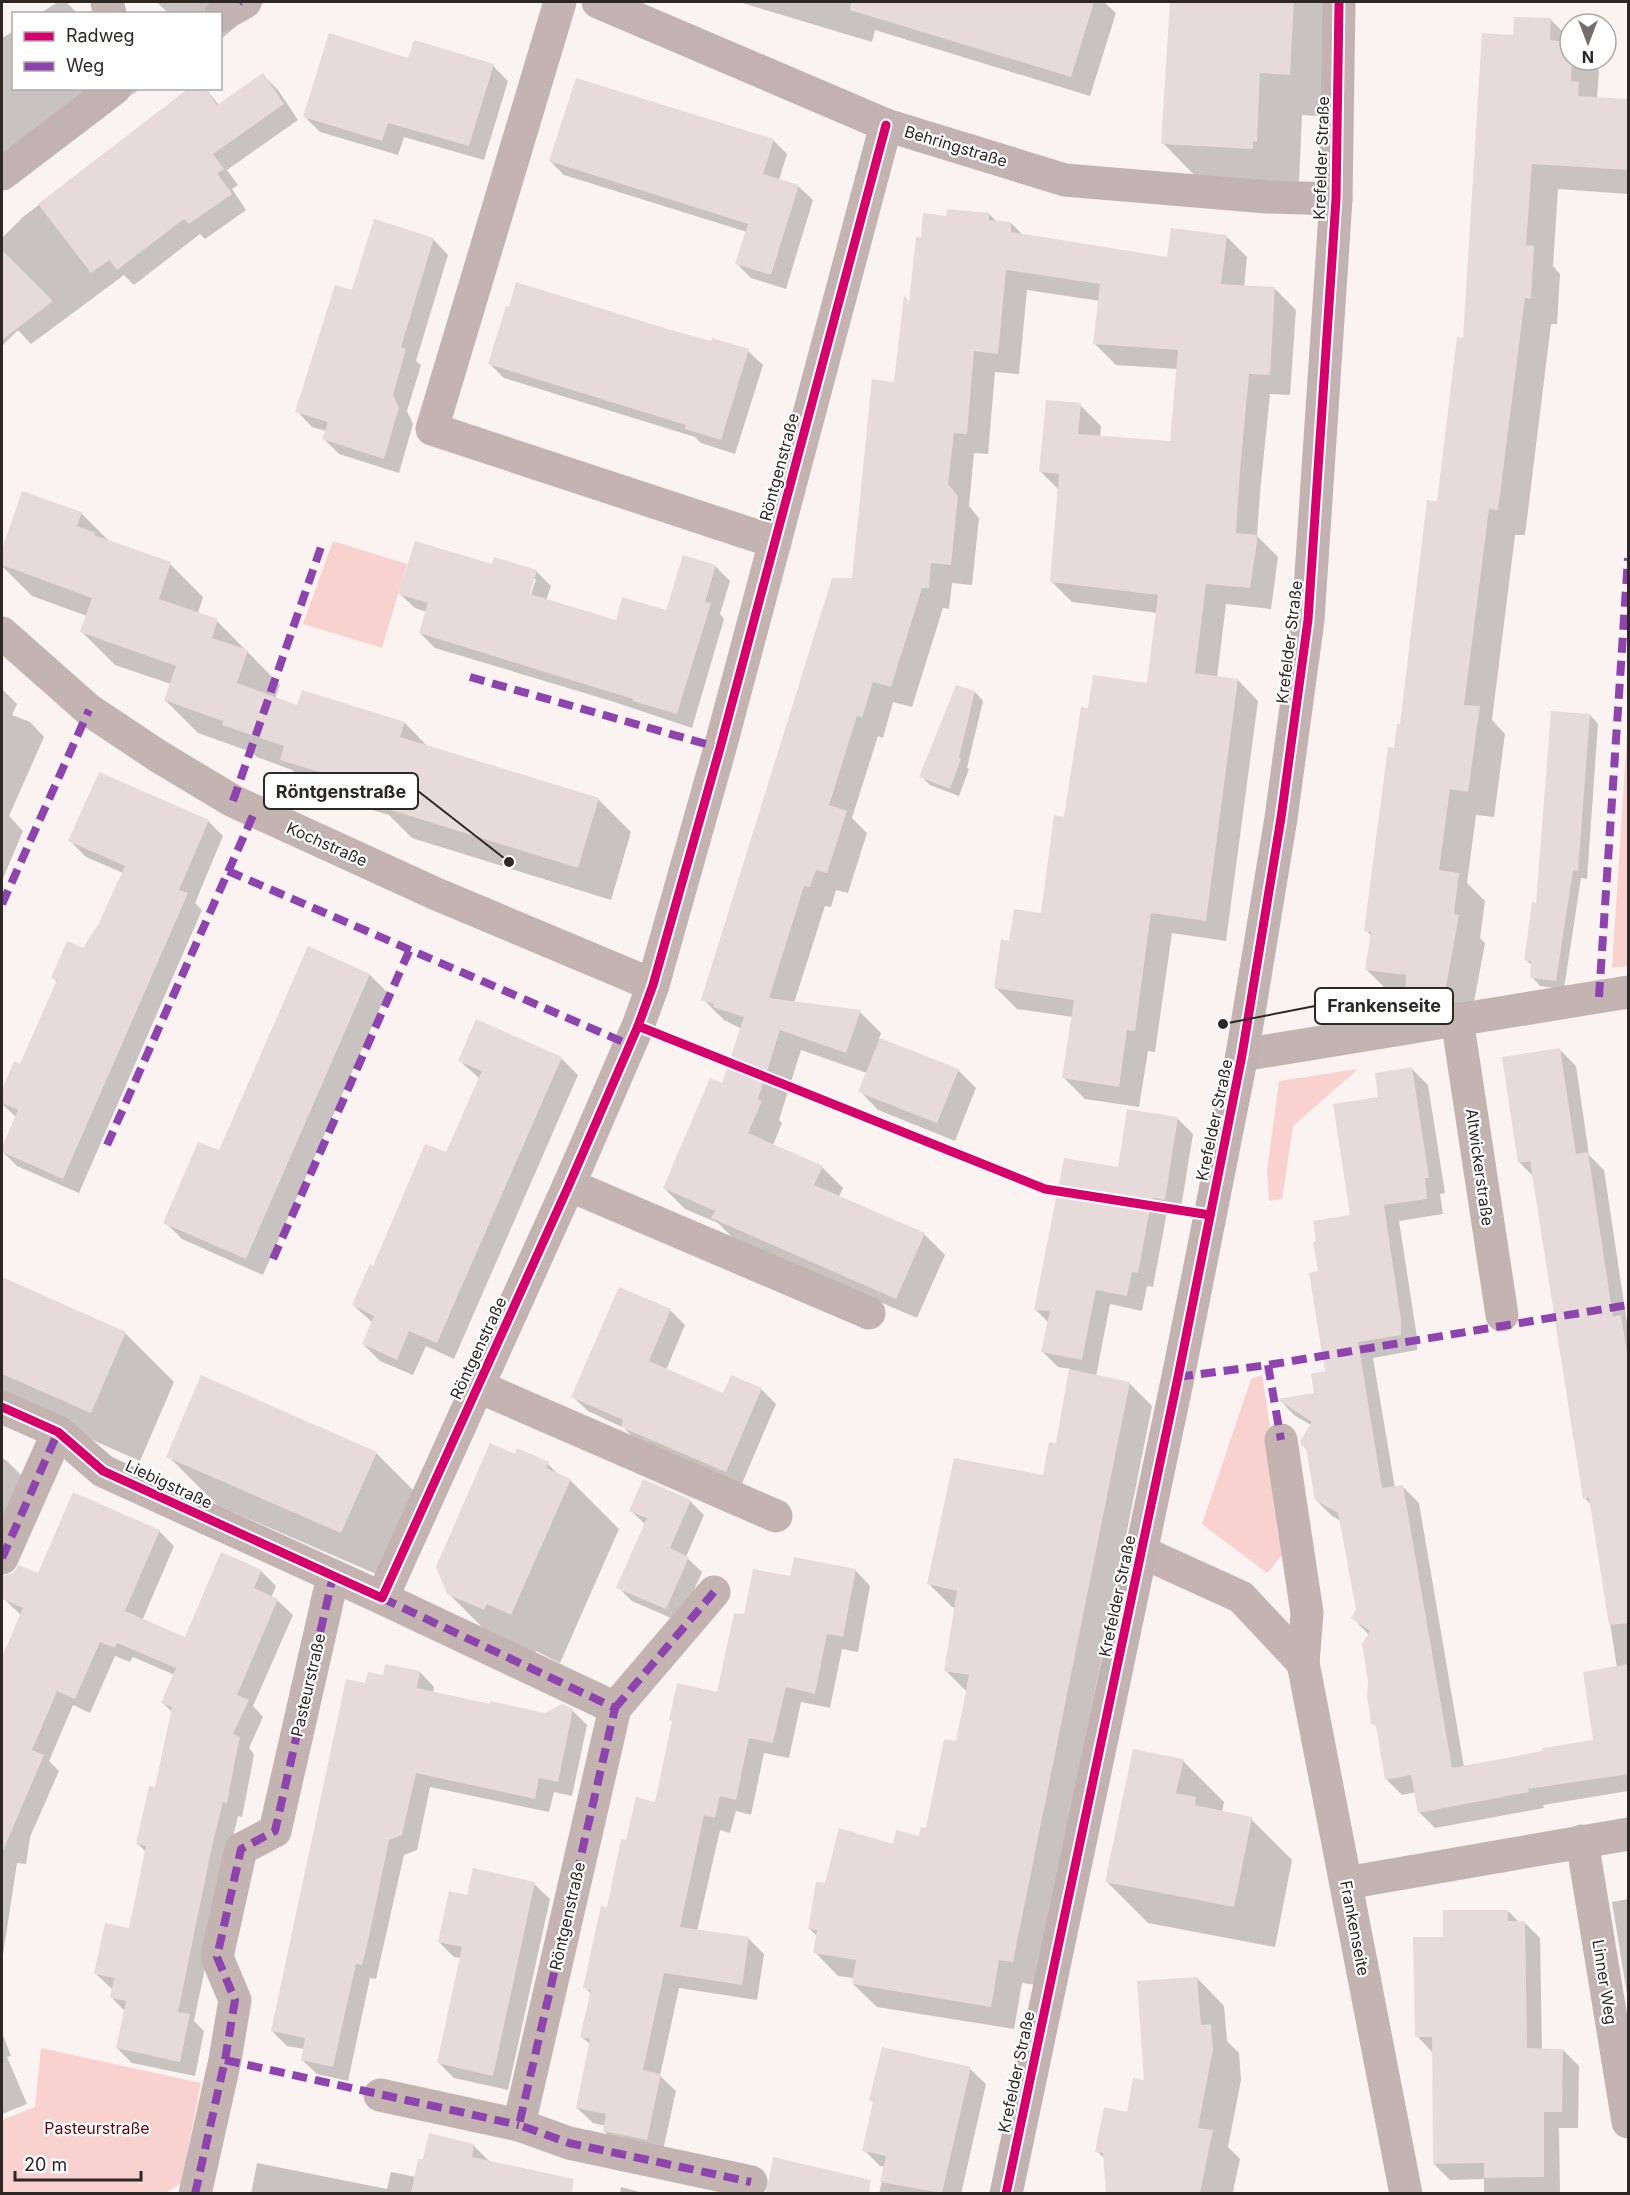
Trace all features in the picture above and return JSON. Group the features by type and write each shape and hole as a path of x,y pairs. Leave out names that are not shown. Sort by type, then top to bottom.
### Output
{"street":[{"path":"222,15 245,2"},
{"name":"Röntgenstraße","path":"560,2 432,429 775,542"},
{"name":"Behringstraße","path":"598,2 886,125 1065,180 1267,197 1336,199"},
{"name":"Krefelder Straße","path":"1006,2193 1142,1552 1242,1055 1281,818 1308,620 1336,199 1339,2"},
{"path":"6,170 113,90"},
{"name":"Röntgenstraße","path":"381,1598 568,1185 638,1026 653,985 720,748 886,125"},
{"name":"Kochstraße","path":"2,633 90,710 158,756 233,801 434,893 653,985"},
{"path":"1242,1055 1629,992"},
{"name":"Altwickerstraße","path":"1457,1019 1502,1315"},
{"path":"568,1185 869,1313"},
{"name":"Röntgenstraße","path":"477,1386 776,1516"},
{"name":"Liebigstraße","path":"2,1407 58,1432 103,1471 333,1576"},
{"path":"2,1558 58,1432"},
{"name":"Frankenseite","path":"1281,1440 1307,1613 1303,1663 1406,2193"},
{"path":"1142,1552 1241,1598 1303,1663"},
{"path":"333,1576 615,1708"},
{"name":"Pasteurstraße","path":"195,2193 236,2000 217,1957 241,1848 275,1831 333,1576"},
{"name":"Röntgenstraße","path":"519,2125 615,1708 714,1592"},
{"path":"1346,1883 1629,1834"},
{"name":"Linner Weg","path":"1582,1842 1629,2122"},
{"path":"380,2095 519,2125 569,2143 751,2182"}],"green space":[{"path":"333,541 407,564 382,648 303,624"},
{"path":"1628,720 1628,966 1612,968"},
{"path":"1358,1069 1293,1126 1282,1199 1269,1201 1267,1171 1279,1081"},
{"path":"1262,1375 1289,1547 1267,1573 1202,1524 1251,1379"},
{"name":"Pasteurstraße","path":"41,2048 201,2083 181,2183 166,2193 2,2194 2,2120 35,2107"}],"building":[{"path":"851,2 1094,2 1071,77 850,10"},
{"path":"1170,2 1294,2 1290,75 1260,73 1257,142 1253,141 1253,149 1161,144"},
{"path":"1514,17 1551,18 1550,40 1558,41 1558,72 1571,72 1571,81 1579,82 1578,96 1629,99 1629,170 1532,164 1526,245 1534,246 1531,299 1525,298 1498,510 1489,509 1464,705 1480,706 1468,792 1450,789 1439,870 1459,873 1454,914 1459,915 1445,992 1405,998 1406,975 1365,970 1371,932 1364,931 1388,747 1394,748 1397,724 1400,724 1427,500 1437,501 1457,337 1463,338 1482,33 1513,35"},
{"path":"329,33 408,58 414,40 494,64 469,146 388,123 382,141 303,117"},
{"path":"263,73 284,104 213,154 224,169 217,173 232,194 189,224 184,219 117,270 109,260 91,273 38,204 186,90 206,90 217,105"},
{"path":"576,78 774,139 763,174 799,185 771,275 735,264 748,224 549,161"},
{"path":"947,209 989,213 989,220 1011,222 1011,232 1167,257 1171,228 1227,235 1221,284 1275,287 1270,375 1249,374 1240,471 1236,533 1258,535 1250,588 1206,584 1195,673 1238,679 1206,921 1151,913 1135,1031 1127,1030 1119,1087 1062,1078 1074,1000 994,988 1001,939 1009,941 1014,909 1041,913 1054,815 1064,817 1081,707 1088,708 1093,675 1147,683 1158,595 1050,582 1059,474 1039,472 1046,400 1081,403 1078,434 1170,441 1178,350 1093,344 1100,284 1006,270 998,354 974,351 967,434 954,433 948,484 958,496 951,565 931,563 929,588 922,588 891,687 873,682 862,718 857,716 829,805 847,811 827,873 816,870 810,887 804,886 769,998 861,1010 846,1053 780,1030 758,1099 762,1101 748,1133 823,1166 814,1185 925,1233 896,1299 711,1218 715,1211 663,1188 710,1078 722,1083 744,1017 713,1007 714,1004 701,1000 832,578 852,578 872,379 894,382 904,295 909,302 916,237 921,237 923,213 946,216"},
{"path":"374,219 434,238 401,347 406,349 393,395 399,408 384,459 322,439 328,422 295,412 335,285 352,290"},
{"path":"2,250 53,301 2,340"},
{"path":"516,282 671,330 711,341 712,338 749,349 721,440 685,429 686,425 488,364"},
{"path":"22,491 82,512 77,526 96,533 94,535 171,562 159,599 218,619 212,638 248,650 237,683 297,705 302,690 405,722 400,737 599,798 578,868 378,806 382,791 280,760 284,746 222,725 223,721 164,700 176,666 80,632 92,598 2,565 2,550"},
{"path":"415,541 492,564 494,557 537,570 530,594 616,620 622,597 666,610 683,555 716,565 705,602 711,603 677,714 419,633 428,603 398,594"},
{"path":"956,685 975,691 959,758 961,759 950,789 919,777"},
{"path":"1551,711 1590,714 1578,871 1573,870 1556,981 1530,978 1531,961 1524,960 1532,902 1536,903"},
{"path":"99,772 209,820 179,890 188,893 63,1179 2,1152 18,1110 2,1103 2,1090 14,1061 20,1064 57,980 51,978 67,941 83,948 99,923 125,866 68,841"},
{"path":"308,946 370,974 246,1259 163,1223 198,1142 219,1150"},
{"path":"476,1019 562,1057 437,1343 409,1331 397,1360 362,1344 374,1316 352,1305 370,1264 373,1266 425,1144 446,1152 482,1071 458,1061"},
{"path":"880,1038 959,1069 937,1123 858,1092"},
{"path":"1560,1048 1576,1154 1588,1152 1613,1317 1621,1315 1629,1365 1629,1623 1609,1625 1589,1498 1583,1499 1530,1161 1518,1163 1502,1057"},
{"path":"1412,1067 1429,1178 1425,1178 1427,1199 1384,1205 1401,1320 1401,1335 1358,1342 1382,1488 1403,1485 1452,1768 1543,1751 1542,1748 1593,1740 1583,1672 1629,1664 1629,1774 1528,1789 1529,1792 1418,1813 1411,1775 1385,1780 1376,1726 1371,1723 1367,1696 1368,1681 1362,1644 1370,1631 1351,1618 1356,1609 1338,1513 1315,1500 1306,1448 1301,1445 1300,1441 1312,1422 1277,1399 1314,1393 1311,1374 1325,1371 1309,1273 1318,1271 1313,1242 1316,1241 1313,1221 1350,1215 1333,1104 1378,1097 1375,1073"},
{"path":"1127,1109 1178,1117 1165,1200 1152,1198 1138,1273 1132,1272 1127,1296 1096,1290 1082,1360 1041,1352 1050,1311 1034,1310 1064,1158 1118,1167"},
{"path":"2,1277 126,1332 91,1413 2,1374"},
{"path":"619,1287 671,1309 649,1361 723,1393 731,1375 762,1388 726,1472 621,1427 623,1420 571,1397"},
{"path":"1069,1369 1130,1382 1013,1962 999,1960 991,2007 852,1984 856,1960 813,1953 817,1930 808,1929 816,1882 825,1883 839,1828 893,1844 896,1830 919,1836 921,1827 926,1828 944,1739 956,1741 969,1675 944,1671 957,1591 927,1584 954,1458 1043,1475 1049,1442 1056,1443"},
{"path":"201,1375 377,1452 341,1533 166,1457"},
{"path":"490,1443 515,1454 517,1448 549,1462 546,1468 571,1479 511,1615 487,1604 484,1610 447,1594 436,1567"},
{"path":"643,1479 691,1500 670,1548 689,1557 666,1609 616,1588 647,1518 629,1511"},
{"path":"73,1492 160,1530 125,1611 185,1637 221,1552 262,1570 254,1588 278,1599 237,1695 249,1700 233,1734 240,1737 227,1803 223,1802 213,1842 178,2012 190,2014 180,2062 116,2048 126,2001 110,1998 114,1978 94,1974 105,1923 129,1928 146,1846 136,1844 149,1786 155,1787 172,1707 161,1703 176,1668 117,1643 115,1648 100,1642 75,1699 57,1691 32,1750 44,1755 2,1853 2,1657 23,1608 2,1599 2,1576 13,1573 19,1565 38,1573"},
{"path":"794,1557 856,1569 843,1637 827,1634 815,1694 786,1687 773,1743 749,1738 736,1800 720,1796 715,1818 704,1815 680,1927 749,1937 742,1985 664,1973 643,2070 661,2074 647,2140 603,2131 606,2114 576,2108 590,2039 580,2037 591,1990 583,1988 601,1906 607,1907 621,1839 626,1840 636,1797 655,1802 672,1721 669,1720 677,1683 717,1692 734,1613 744,1614 753,1569 790,1576"},
{"path":"385,1664 420,1671 417,1688 545,1713 562,1704 573,1709 558,1782 539,1778 535,1799 416,1773 402,1835 389,1840 368,1941 362,1965 356,1964 333,2067 301,2060 305,2038 271,2031 346,1679 365,1683 368,1672 383,1675"},
{"path":"1133,1749 1184,1759 1176,1793 1196,1797 1195,1805 1252,1817 1234,1907 1105,1882"},
{"path":"473,1868 535,1882 493,2076 437,2063 462,1947 438,1942 449,1891 467,1895"},
{"path":"1443,1910 1508,1910 1508,1921 1525,1921 1527,2048 1563,2049 1562,2112 1544,2112 1544,2177 1484,2178 1484,2163 1433,2164 1432,2037 1415,2037 1413,1937 1443,1937"},
{"path":"1197,1977 1201,2025 1211,2024 1213,2049 1198,2128 1213,2130 1200,2193 1106,2193 1103,2153 1095,2152 1104,2107 1127,2112 1133,2078 1144,2080 1137,1981"},
{"path":"882,2047 971,2067 942,2193 880,2182 886,2156 862,2151 873,2102 869,2100"},
{"path":"429,2133 474,2144 472,2157 574,2179 572,2193 411,2193 418,2159 423,2159"},
{"path":"773,2157 871,2180 869,2193 766,2193"}],"marked path":[{"path":"233,801 321,547"},
{"path":"1599,997 1628,558"},
{"path":"470,677 720,748"},
{"path":"2,904 89,710"},
{"path":"107,1145 255,811"},
{"path":"228,871 630,1045"},
{"path":"273,1259 410,949"},
{"path":"1178,1377 1268,1365 1628,1305"},
{"path":"1268,1365 1281,1440"},
{"path":"2,1558 58,1432"},
{"path":"195,2194 225,2060 235,2000 217,1957 241,1849 275,1831 333,1576"},
{"path":"615,1708 714,1592"},
{"path":"382,1598 615,1708 519,2125 569,2143 751,2182"},
{"path":"225,2060 519,2125"}],"cycle path":[{"path":"1006,2194 1178,1377 1242,1055 1281,818 1308,620 1336,199 1339,2"},
{"path":"2,1407 58,1432 103,1471 382,1598 569,1185 638,1026 653,985 720,748 886,125"},
{"path":"638,1026 1045,1189 1210,1215"}],"place":[{"name":"Röntgenstraße","path":"509,862"},
{"name":"Frankenseite","path":"1223,1024"}]}
